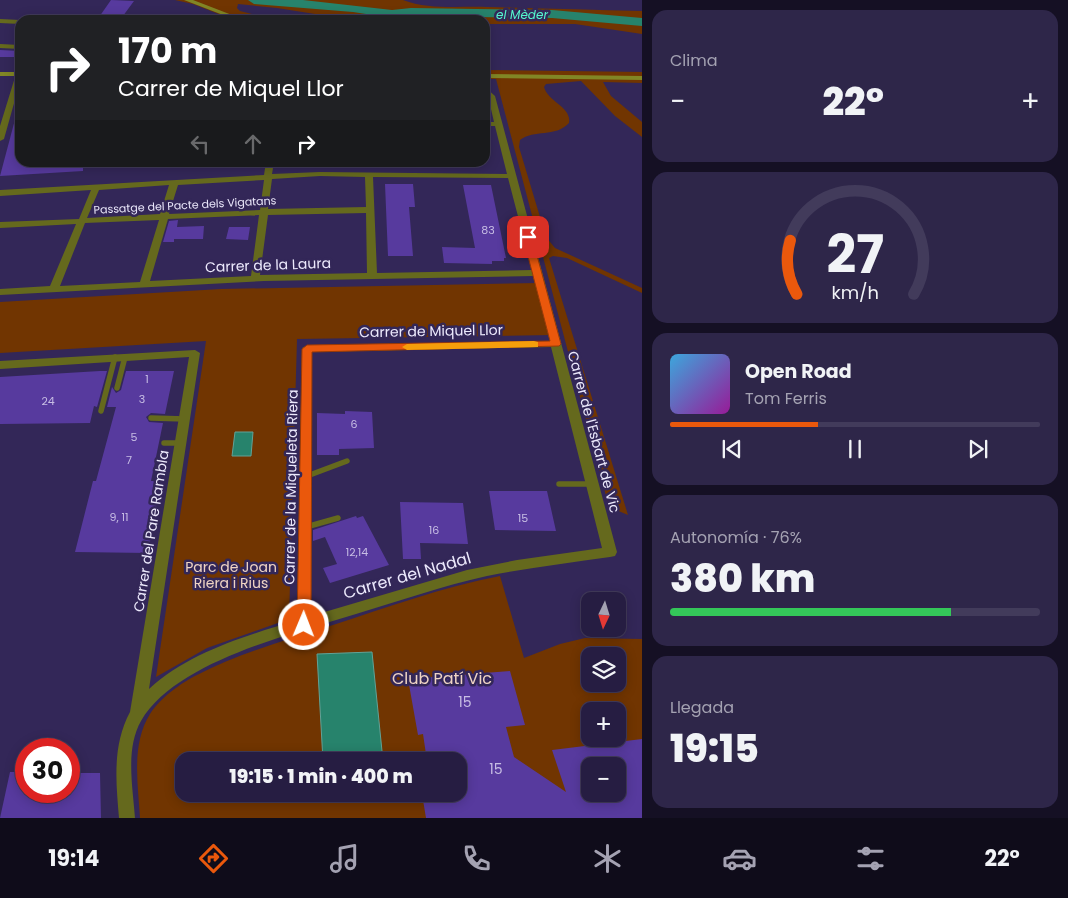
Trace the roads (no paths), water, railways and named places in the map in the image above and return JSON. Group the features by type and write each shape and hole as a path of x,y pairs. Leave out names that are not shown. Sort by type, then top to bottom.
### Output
{"street":[{"path":"187,0 228,15"},
{"path":"0,21 15,22"},
{"path":"0,46 15,47"},
{"path":"0,74 15,74"},
{"path":"490,76 642,78"},
{"path":"0,140 15,95"},
{"name":"Carrer de l'Esbart de Vic","path":"490,100 498,124 610,552"},
{"path":"490,124 498,124"},
{"path":"255,278 270,167"},
{"path":"369,174 372,276"},
{"path":"0,193 269,177 369,174 511,176"},
{"path":"144,284 174,182"},
{"path":"54,288 96,187"},
{"name":"Passatge del Pacte dels Vigatans","path":"0,225 264,212 370,210"},
{"name":"Carrer de la Laura","path":"0,292 255,278 537,273"},
{"name":"Carrer de Miquel Llor","path":"307,349 556,344"},
{"name":"Carrer de la Miqueleta Riera","path":"304,625 307,349"},
{"name":"Carrer del Pare Rambla","path":"120,357 195,353 136,714"},
{"path":"0,365 120,357"},
{"name":"Carrer del Nadal","path":"127,818 124,759 129,733 136,714 153,695 173,678 192,667 304,625 462,576 610,552"}],"lane":[{"path":"117,388 120,357"},
{"path":"101,411 120,357"},
{"path":"151,418 184,419"},
{"path":"164,443 180,443"},
{"path":"306,476 347,460"},
{"path":"559,484 592,484"},
{"path":"306,527 338,518"}],"waterway":[{"name":"el Mèder","path":"254,0 353,8 392,14 411,12 552,14 642,22"}],"park label":[{"name":"Parc de Joan Riera i Rius","path":"231,576"},
{"name":"Club Patí Vic","path":"442,678"}]}
